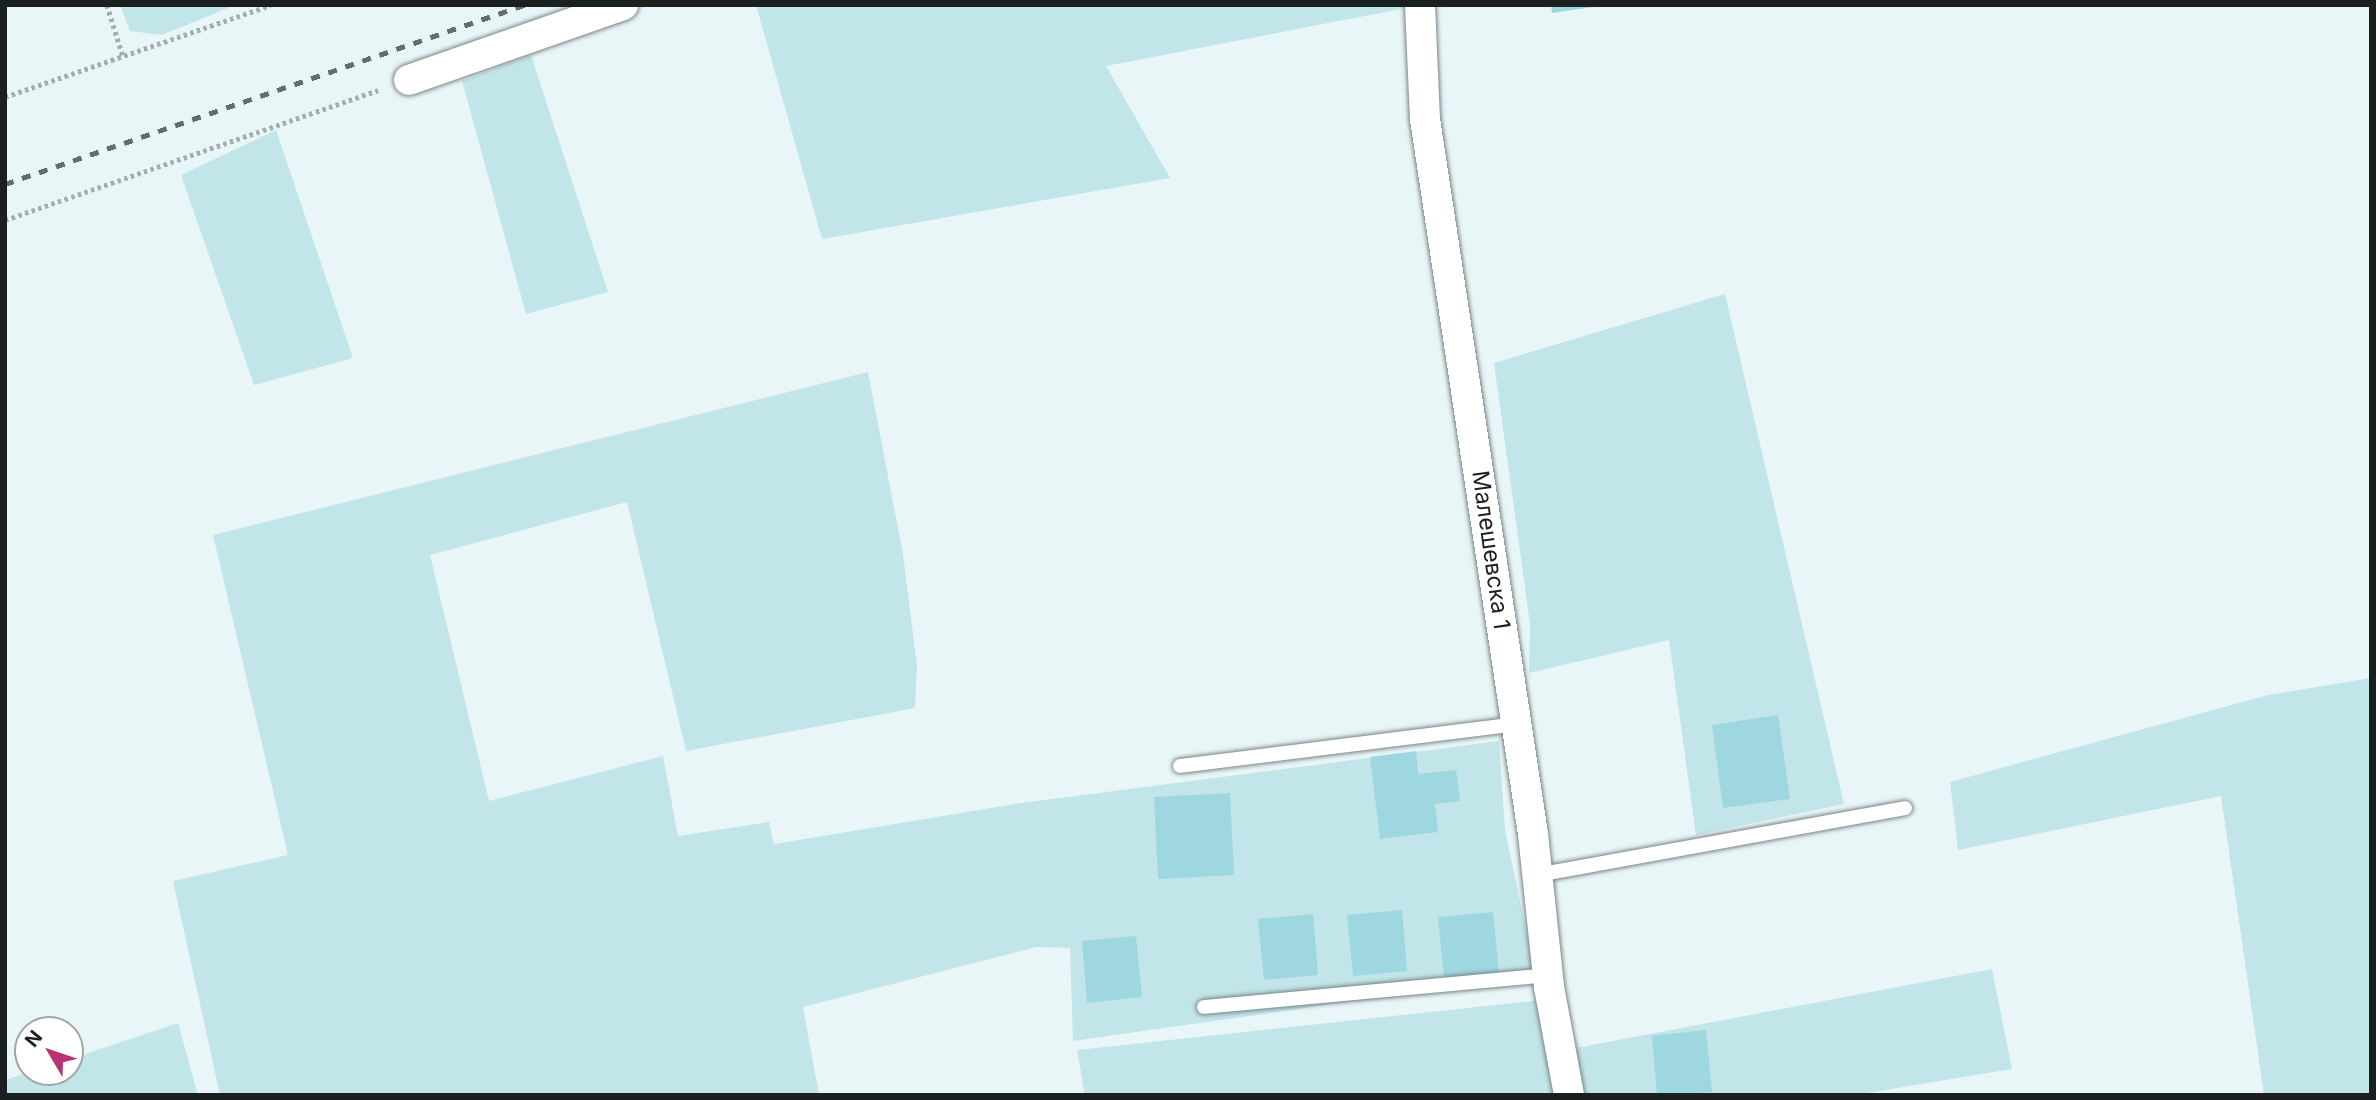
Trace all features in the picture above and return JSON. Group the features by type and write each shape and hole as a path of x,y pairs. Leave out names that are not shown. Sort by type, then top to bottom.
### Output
{"street":[{"path":"409,80 623,5"},
{"name":"Малешевска 1","path":"1420,5 1425,119 1516,724 1548,975 1569,1095"}],"lane":[{"path":"1180,766 1516,724"},
{"path":"1537,875 1905,808"},
{"path":"1204,1007 1548,975"}],"path":[{"path":"107,5 123,56"},
{"path":"5,97 270,5"},
{"path":"5,220 409,80"}],"shaded area":[{"path":"120,5 235,5 162,35 130,31"},
{"path":"756,5 1411,7 1106,66 1170,178 822,239"},
{"path":"531,55 608,292 526,314 462,81"},
{"path":"276,130 353,358 254,385 181,175"},
{"path":"1725,294 1844,804 1696,835 1669,640 1529,673 1530,624 1494,363"},
{"path":"868,372 903,554 917,666 915,708 686,751 627,502 430,555 489,801 663,756 678,836 769,822 774,844 1015,804 1499,741 1505,830 1537,982 1347,1002 1073,1041 1070,948 1036,947 803,1007 819,1095 220,1095 173,881 288,855 213,535"},
{"path":"2371,678 2371,1095 2264,1095 2221,796 1958,850 1950,782 2268,695"},
{"path":"1992,969 2012,1069 1855,1095 1586,1095 1571,1049"},
{"path":"1542,1000 1560,1095 1085,1095 1077,1050"},
{"path":"178,1023 198,1095 5,1095 5,1080 14,1077 14,1086 84,1086 84,1054"}],"building":[{"path":"1551,5 1594,5 1594,7 1552,13"},
{"path":"1778,715 1790,799 1723,808 1712,725"},
{"path":"1416,751 1418,774 1456,770 1460,801 1435,804 1438,832 1380,839 1370,757"},
{"path":"1230,793 1234,875 1158,879 1154,797"},
{"path":"1402,910 1407,971 1353,976 1347,915"},
{"path":"1493,912 1499,973 1444,978 1438,917"},
{"path":"1313,914 1318,975 1264,980 1258,919"},
{"path":"1136,936 1142,997 1087,1003 1082,941"},
{"path":"1706,1030 1712,1092 1657,1095 1652,1036"}],"railway":[{"path":"5,184 524,5"}]}
